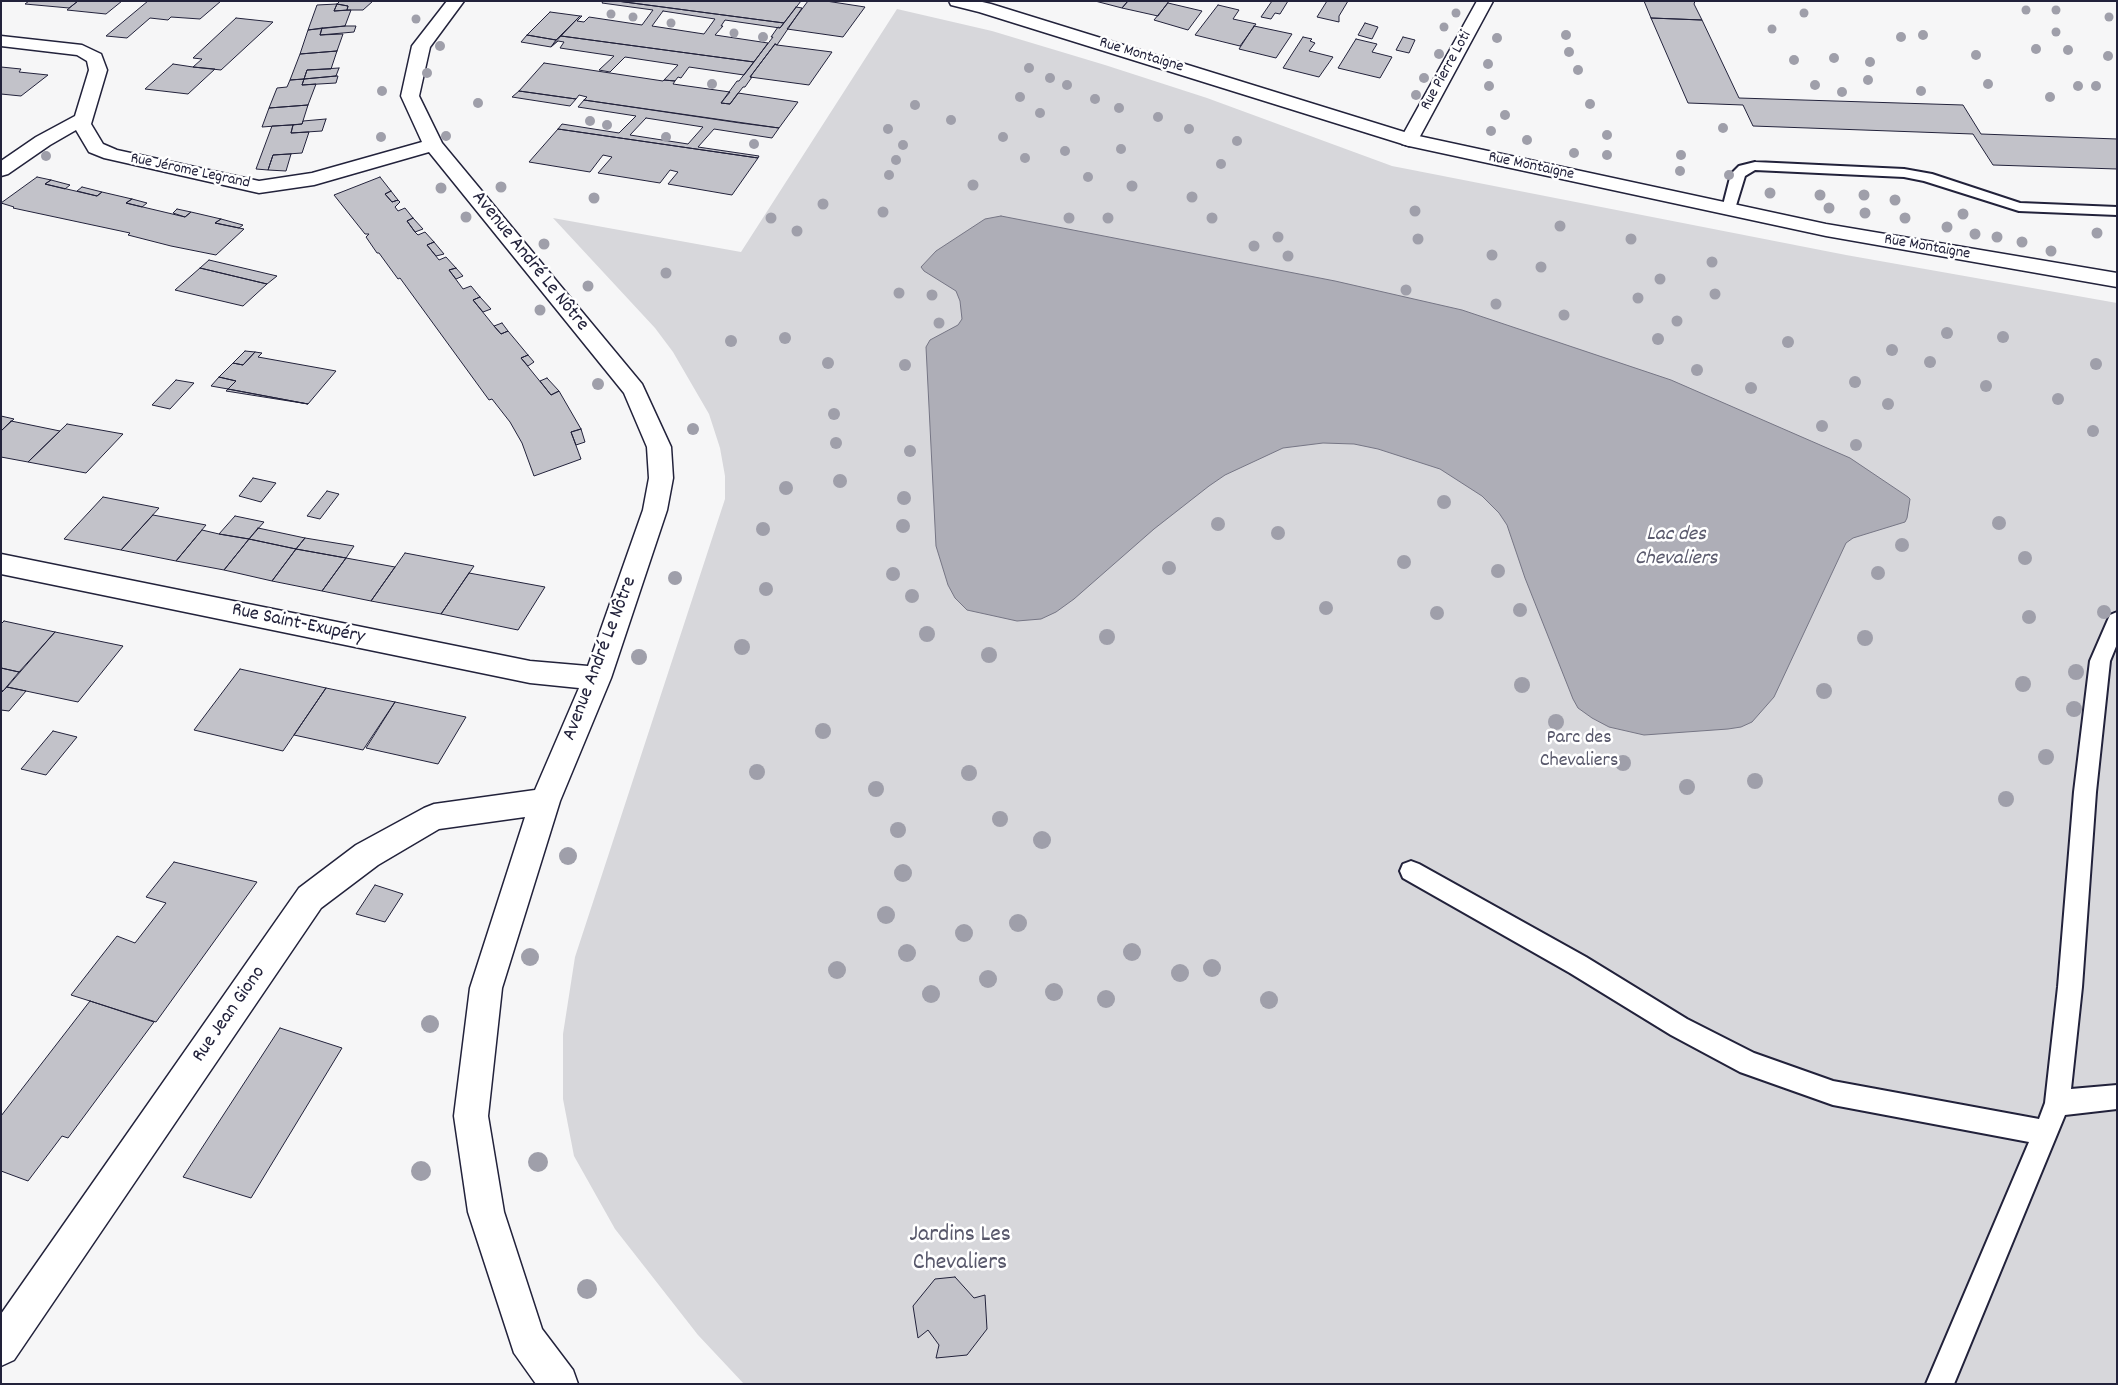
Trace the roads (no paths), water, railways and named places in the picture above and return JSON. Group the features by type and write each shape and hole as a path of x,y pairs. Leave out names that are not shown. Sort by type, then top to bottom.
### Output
{"street":[{"name":"Avenue André Le Nôtre","path":"456,1 421,46 410,96 433,145 634,390 659,447 661,478 655,510 597,678 545,801 486,988 471,1116 486,1212 527,1340 559,1384"},
{"name":"Rue Montaigne","path":"957,1 985,8 1409,140 1844,233 2117,280"},
{"name":"Rue Pierre Loti","path":"1409,140 1485,1"},
{"path":"1,41 82,50 95,58 98,70 83,119 43,140 1,170"},
{"name":"Rue Jérome Legrand","path":"83,119 82,124 96,148 111,154 259,187 314,179 433,145"},
{"name":"Rue Saint-Exupéry","path":"1,564 530,672 597,678"},
{"name":"Rue Jean Giono","path":"1,1347 310,898 367,855 434,817 545,801"}],"lane":[{"path":"1728,209 1738,174 1744,169 1754,166 1904,173 1927,177 2019,207 2117,211"},
{"path":"1940,1384 2057,1103 2070,987 2084,792 2100,662 2117,620"},
{"path":"1411,870 1578,965 1679,1027 1749,1063 1833,1092 2046,1133"},
{"path":"2057,1103 2117,1097"}],"water":[{"name":"Lac des Chevaliers","path":"1001,216 1335,281 1462,310 1671,380 1850,458 1910,499 1907,518 1905,522 1853,538 1846,543 1774,697 1752,722 1741,727 1728,729 1644,735 1609,727 1578,708 1525,578 1507,525 1499,513 1482,496 1440,469 1378,449 1354,444 1323,443 1283,448 1225,475 1154,529 1074,599 1056,612 1041,619 1017,621 967,610 955,598 948,585 936,546 926,347 930,340 958,325 962,319 960,301 956,291 924,271 921,267 936,251 985,219"}],"park label":[{"name":"Parc des Chevaliers","path":"1579,750"},
{"name":"Jardins Les Chevaliers","path":"960,1251"}]}
